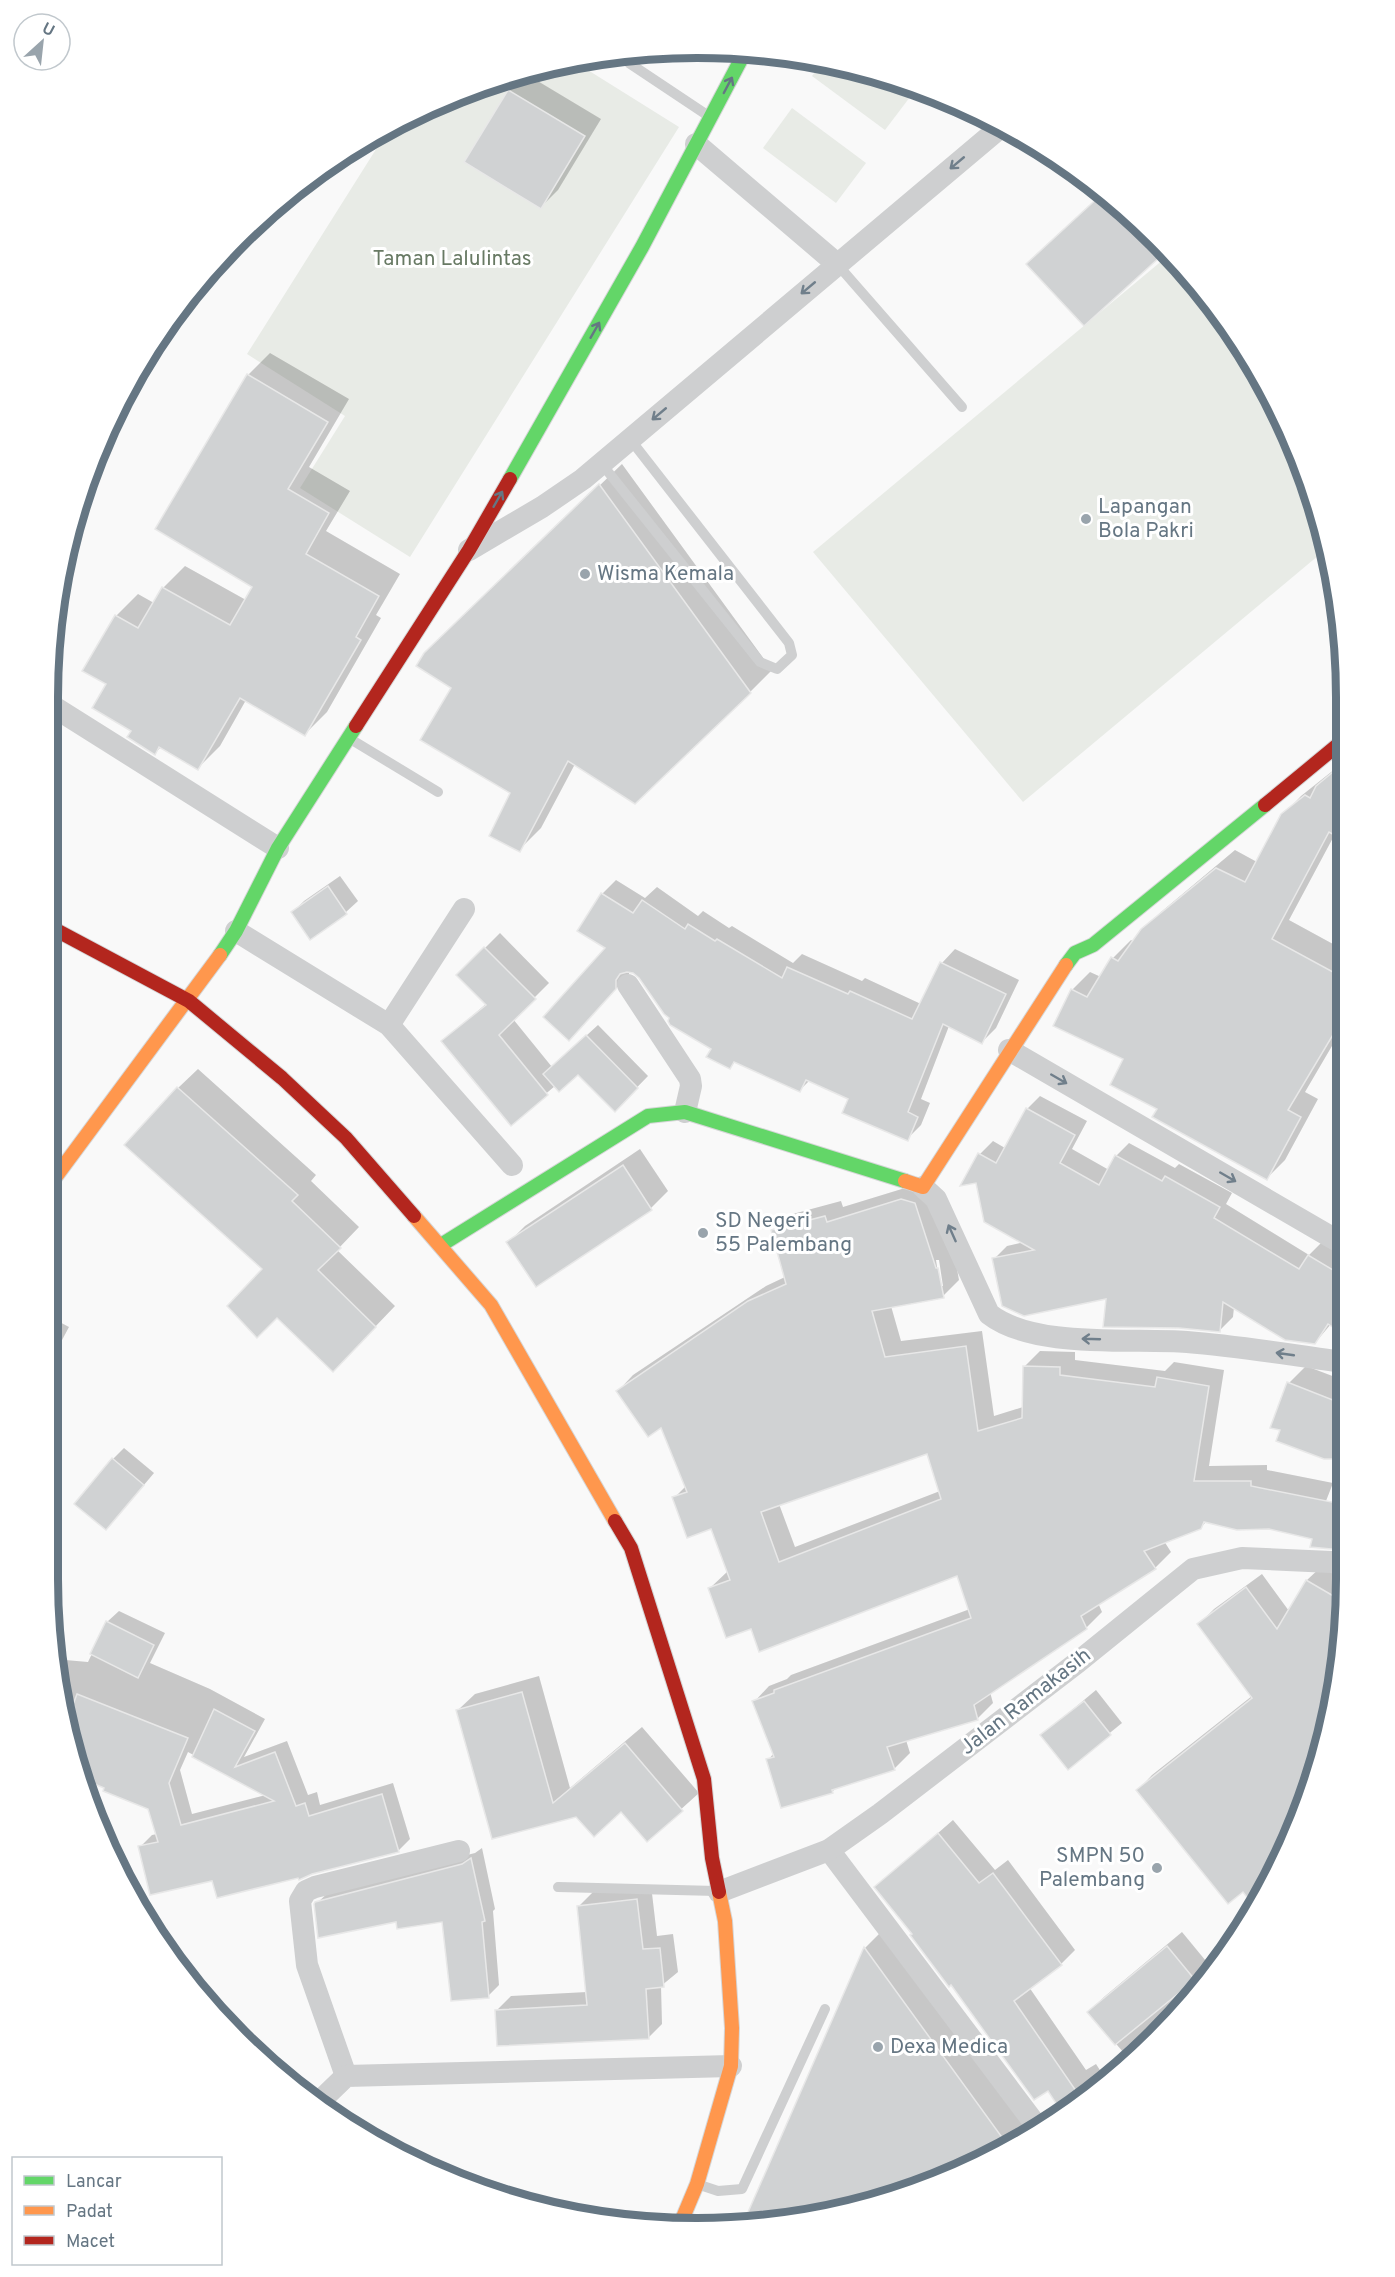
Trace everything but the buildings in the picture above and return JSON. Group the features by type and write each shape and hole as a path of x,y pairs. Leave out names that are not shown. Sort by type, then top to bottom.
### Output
{"street":[{"path":"58,1174 189,1001 236,931 278,848 469,550 642,247 741,60"},
{"path":"469,550 542,507 583,479 995,132"},
{"path":"696,144 837,264"},
{"path":"58,710 278,848"},
{"path":"923,1186 1009,1050 1075,952 1093,945 1336,746"},
{"path":"389,1024 464,909"},
{"path":"58,931 189,1001 282,1078 346,1138 491,1305 631,1548 704,1779 712,1858 725,1921 732,2028 731,2066 697,2184 683,2218"},
{"path":"236,931 389,1024 512,1165"},
{"path":"628,985 690,1079 691,1086 685,1112"},
{"path":"1009,1050 1336,1240"},
{"path":"441,1245 648,1116 685,1112 923,1186 936,1199 989,1314 1000,1323 1014,1329 1060,1338 1187,1342 1336,1361"},
{"name":"Jalan Ramakasih","path":"719,1892 829,1850 880,1814 1078,1662 1193,1569 1242,1558 1336,1563"},
{"path":"829,1850 1034,2123"},
{"path":"346,2076 307,1965 300,1913 300,1901 303,1895 315,1887 459,1851"},
{"path":"324,2097 346,2076 731,2066"}],"lane":[{"path":"629,63 711,117"},
{"path":"837,264 962,407"},
{"path":"602,463 760,662 777,669 792,655 789,643 630,439"},
{"path":"349,738 438,792"},
{"path":"558,1887 719,1892"},
{"path":"697,2184 718,2191 742,2189 825,2009"}],"green space":[{"name":"Taman Lalulintas","path":"586,69 679,127 410,557 300,488 345,416 247,354 380,143 415,124 492,92 532,80"},
{"path":"817,70 822,71 863,80 911,95 885,130 812,76"},
{"path":"792,108 866,163 836,203 763,148"},
{"name":"Lapangan Bola Pakri","path":"1163,260 1178,276 1229,342 1271,415 1303,492 1320,554 1023,802 813,552"}],"traffic: fast":[{"path":"510,479 642,247 741,60"},
{"path":"220,955 236,931 278,848 356,726"},
{"path":"1066,965 1075,953 1093,945 1265,805"},
{"path":"441,1245 648,1116 685,1112 905,1181"}],"traffic: slow":[{"path":"58,1174 220,955"},
{"path":"905,1181 923,1187 1066,965"},
{"path":"414,1216 491,1305 615,1521"},
{"path":"683,2218 697,2184 731,2066 732,2028 725,1921 719,1892"}],"traffic: jam":[{"path":"356,726 469,550 510,479"},
{"path":"1265,805 1336,746"},
{"path":"58,931 189,1001 282,1078 346,1138 414,1216"},
{"path":"615,1521 631,1548 704,1779 712,1858 719,1892"}],"place":[{"name":"Lapangan Bola Pakri","path":"1086,519"},
{"name":"Wisma Kemala","path":"585,574"},
{"name":"SD Negeri 55 Palembang","path":"703,1233"},
{"name":"SMPN 50 Palembang","path":"1157,1868"},
{"name":"Dexa Medica","path":"878,2047"}]}
